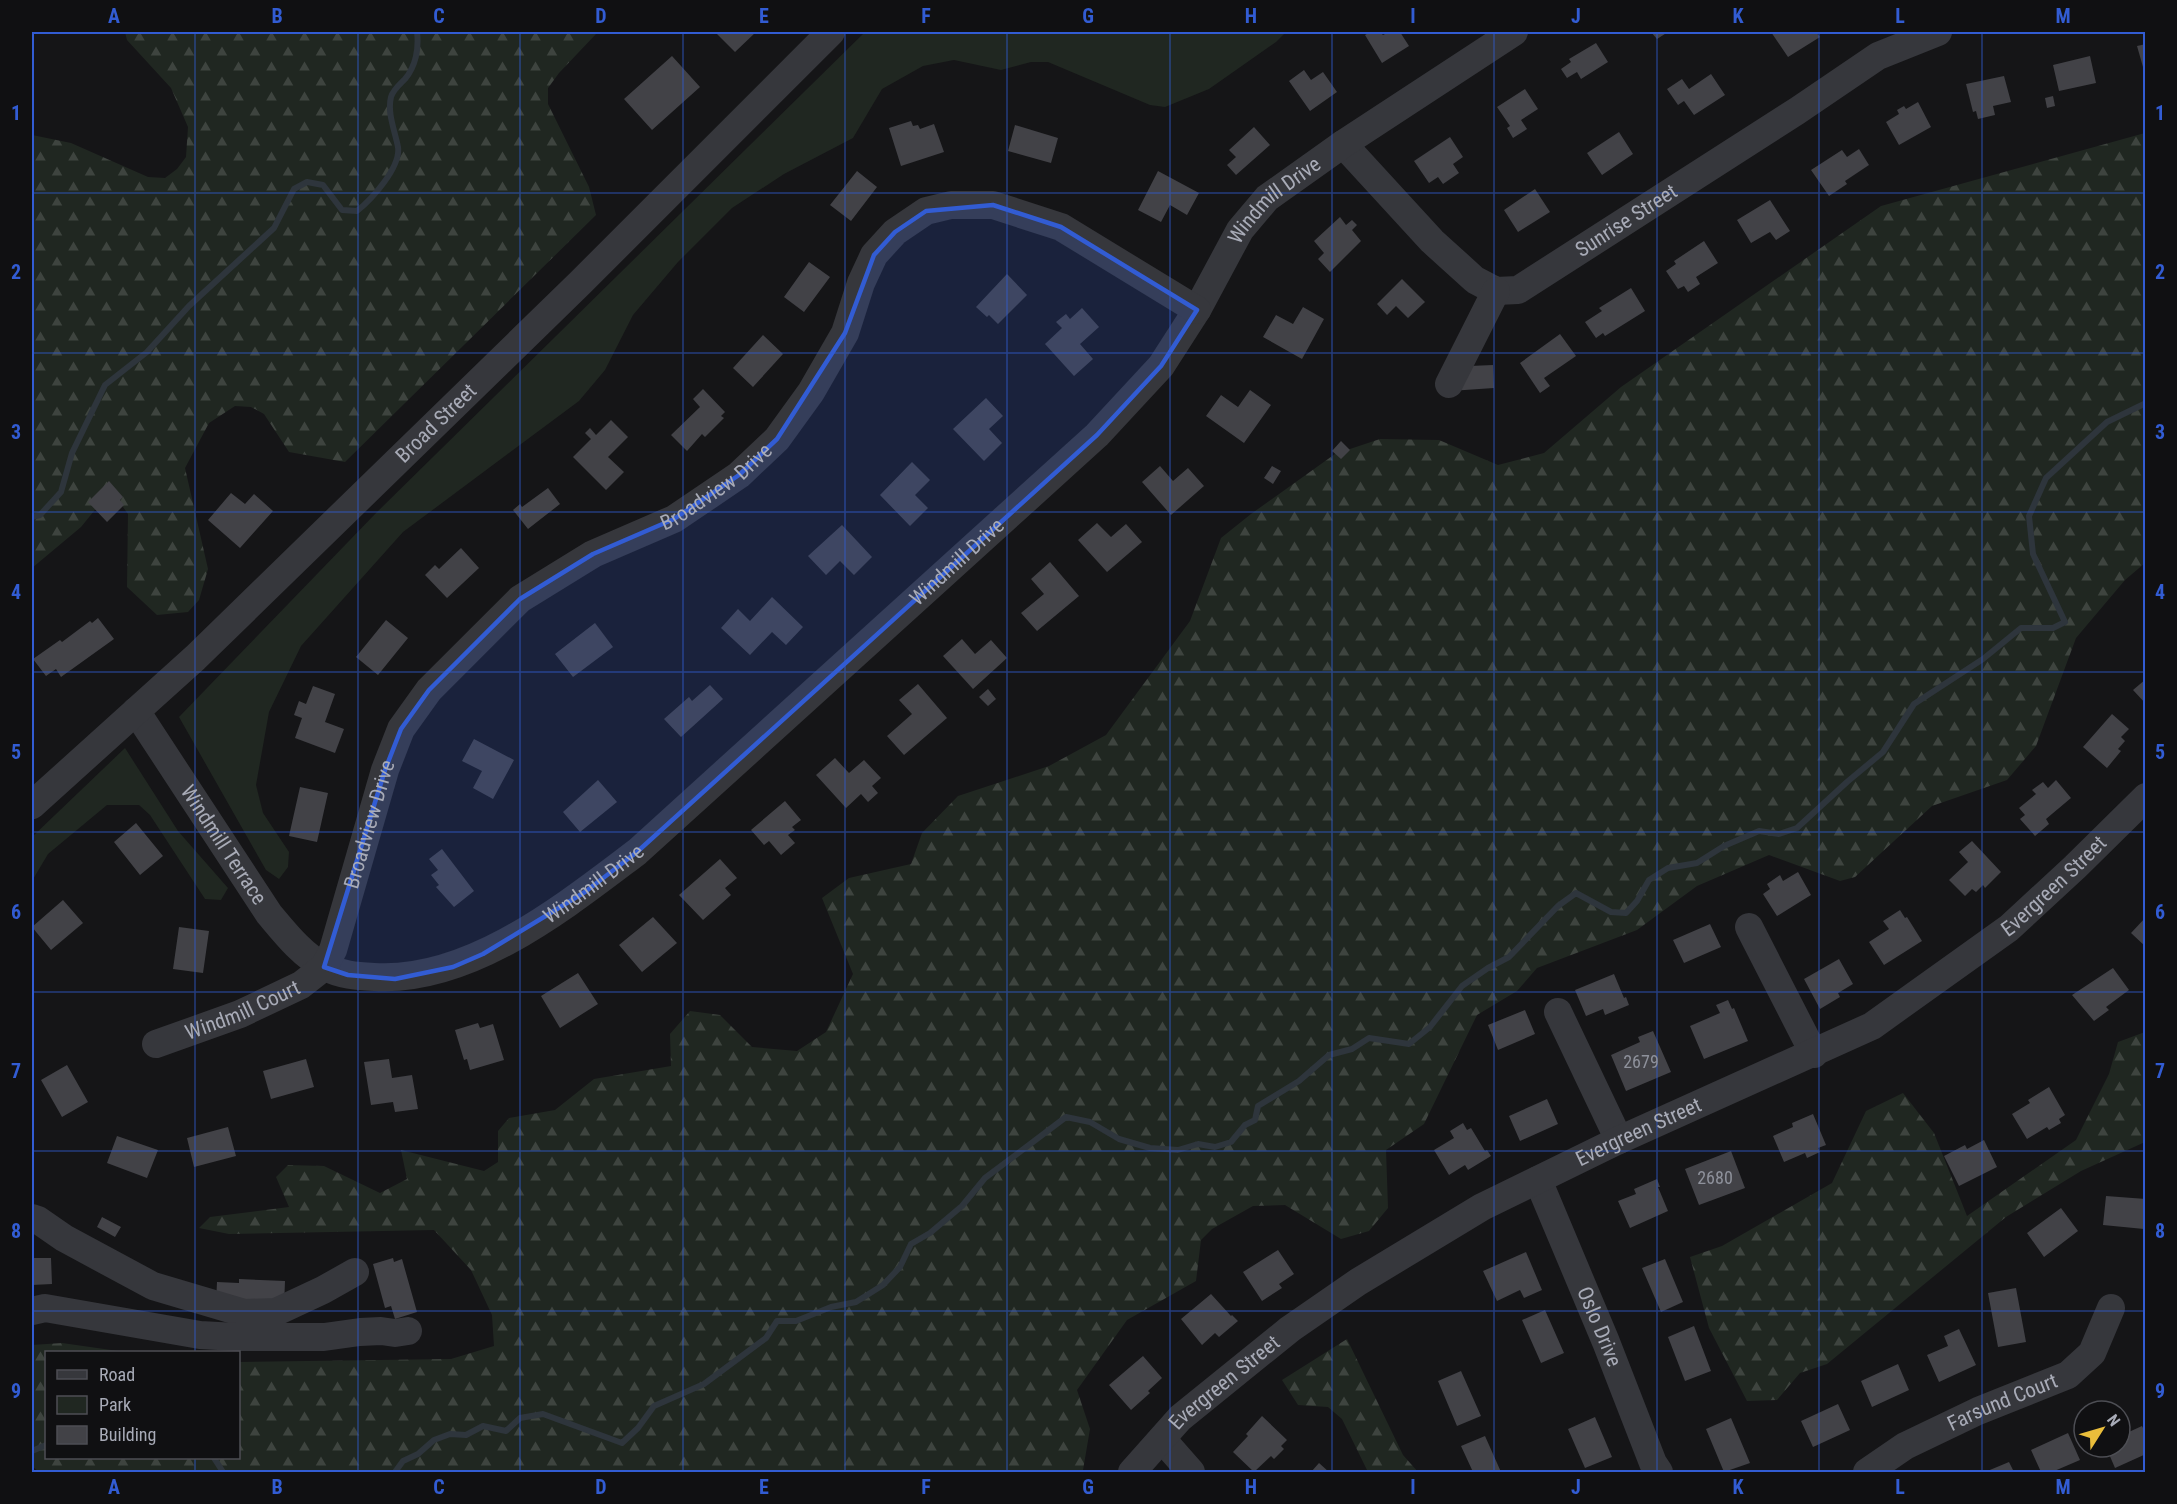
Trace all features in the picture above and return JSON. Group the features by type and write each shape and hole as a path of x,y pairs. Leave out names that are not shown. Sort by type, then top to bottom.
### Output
{"street":[{"name":"Broad Street","path":"32,805 195,658 563,299 831,32"},
{"name":"Windmill Drive","path":"324,967 348,975 395,979 453,967 522,933 585,892 637,852 1097,435 1161,366 1197,310 1240,230 1267,198 1343,144 1514,32"},
{"name":"Sunrise Street","path":"1496,291 1518,290 1878,56 1938,32"},
{"path":"1343,144 1432,241 1475,280 1496,291 1449,384"},
{"name":"Broadview Drive","path":"324,967 333,950 385,770 401,729 429,690 520,599 593,554 674,519 739,475 777,439 811,392 845,333 861,283 874,255 894,232 926,211 951,205 993,205 1060,228 1197,310"},
{"name":"Windmill Terrace","path":"136,711 269,914 295,945 324,967"},
{"name":"Evergreen Street","path":"1132,1473 1180,1418 1290,1329 1358,1282 1482,1207 1619,1140 1872,1026 2008,928 2075,867 2145,797"},
{"path":"1749,927 1814,1054"},
{"name":"Windmill Court","path":"156,1044 240,1014 301,984 324,967"},
{"path":"1558,1012 1619,1140"},
{"name":"Oslo Drive","path":"1538,1180 1659,1473"},
{"path":"32,1218 153,1286 244,1313 276,1312 355,1272"},
{"path":"32,1311 45,1308 200,1335 236,1337 324,1337 381,1330 394,1333 408,1330"},
{"name":"Farsund Court","path":"1867,1473 1905,1446 1978,1411 2068,1375 2092,1353 2111,1308"},
{"path":"1162,1439 1191,1473"}],"highlighted area":[{"path":"993,205 1061,227 1197,310 1161,366 1097,435 637,852 585,892 483,954 453,967 395,979 348,975 324,967 385,770 401,729 429,690 520,599 593,554 674,519 739,475 777,439 845,333 874,255 895,232 926,211"}],"green space":[{"path":"125,32 590,32 596,34 548,88 548,104 589,187 596,215 345,462 289,452 264,414 251,407 235,406 209,423 185,468 208,569 199,600 188,612 157,615 127,587 128,514 111,490 81,527 32,568 32,135 71,143 148,177 165,178 177,169 186,157 188,127 171,88 127,40"},
{"path":"865,32 1286,32 1276,42 1209,89 1165,107 1150,105 1048,62 1031,62 1001,70 954,60 923,66 882,89 853,138 784,174 732,208 678,262 633,315 605,370 579,401 403,532 301,646 269,712 256,785 263,813 289,852 288,867 279,879 266,870 179,717 376,513"},
{"path":"2145,133 2145,563 2125,580 2076,638 2036,746 2007,780 1932,806 1855,877 1840,881 1769,855 1697,886 1637,930 1537,968 1517,991 1477,1015 1424,1124 1386,1150 1388,1208 1369,1231 1341,1239 1285,1205 1253,1206 1212,1229 1201,1240 1196,1281 1127,1320 1077,1390 1090,1429 1083,1470 1079,1472 39,1472 32,1466 32,1345 62,1343 118,1351 45,1351 45,1459 240,1459 240,1362 451,1359 494,1346 492,1315 471,1270 434,1230 229,1234 199,1228 210,1217 289,1207 276,1177 288,1165 324,1166 380,1193 407,1179 401,1150 484,1171 498,1162 498,1131 509,1118 555,1110 594,1079 671,1066 670,1034 690,1011 720,1015 752,1047 797,1051 826,1032 853,974 822,898 849,878 911,864 922,833 958,796 1049,766 1106,735 1190,621 1221,538 1251,514 1335,454 1380,439 1439,440 1498,465 1544,453 1621,387 1881,206"},
{"path":"125,748 178,831 228,888 221,900 205,899 150,815 139,805 107,805 48,854 32,881 32,837"},
{"path":"2145,1032 2145,1142 2081,1171 2006,1217 1827,1364 1800,1373 1777,1400 1747,1401 1709,1328 1690,1257 1722,1246 1832,1183 1866,1111 1903,1093 1934,1133 1967,1216 2076,1140 2109,1074 2118,1042"},
{"path":"1347,1339 1403,1455 1418,1472 1368,1472 1342,1419 1328,1407 1298,1405 1282,1380"}],"building":[{"path":"715,32 756,32 735,52"},
{"path":"1370,32 1380,32 1383,35 1389,32 1400,32 1409,46 1382,63 1365,35"},
{"path":"1651,32 1668,32 1657,39"},
{"path":"1771,32 1816,32 1820,37 1788,57"},
{"path":"1596,43 1608,62 1581,79 1577,72 1567,78 1561,69 1571,62 1569,59"},
{"path":"2146,44 2146,74 2145,74 2137,46"},
{"path":"672,56 700,87 652,130 624,99"},
{"path":"2090,56 2096,83 2059,91 2053,65"},
{"path":"1304,70 1311,80 1323,72 1337,92 1310,111 1289,81"},
{"path":"1711,74 1725,95 1694,115 1684,101 1678,105 1667,89 1682,79 1689,89"},
{"path":"2004,76 2011,102 1993,106 1995,115 1978,119 1976,111 1973,112 1966,84"},
{"path":"1525,89 1538,109 1521,120 1527,129 1513,138 1507,128 1510,126 1497,107"},
{"path":"2053,96 2055,106 2047,108 2045,98"},
{"path":"1918,102 1931,127 1899,145 1886,122 1899,114 1897,110 1904,106 1906,109"},
{"path":"911,121 913,126 918,125 920,129 934,124 944,152 901,166 889,128"},
{"path":"1015,125 1058,138 1051,163 1008,151"},
{"path":"1254,127 1270,145 1236,175 1227,165 1236,157 1229,150"},
{"path":"1619,132 1633,154 1602,175 1587,153"},
{"path":"1450,137 1463,157 1453,164 1459,173 1443,184 1438,177 1429,183 1414,161"},
{"path":"1859,149 1869,165 1845,181 1847,184 1829,196 1811,170 1842,150 1847,157"},
{"path":"857,171 877,187 851,221 830,205"},
{"path":"1158,171 1199,193 1187,215 1170,205 1161,222 1138,210"},
{"path":"1535,189 1550,212 1518,232 1504,210"},
{"path":"1770,200 1790,231 1776,240 1770,232 1751,243 1737,220"},
{"path":"1340,217 1346,225 1352,220 1357,225 1352,230 1361,241 1330,272 1318,259 1324,253 1314,241"},
{"path":"1704,241 1718,263 1696,277 1700,284 1688,292 1684,286 1678,289 1666,271 1676,264 1674,261"},
{"path":"809,262 830,277 804,312 784,297"},
{"path":"1007,274 1027,295 998,324 976,307"},
{"path":"1402,279 1425,302 1408,318 1396,306 1387,315 1377,304"},
{"path":"1631,288 1645,311 1605,336 1603,333 1596,338 1585,322 1602,311 1599,308"},
{"path":"1303,307 1324,319 1302,359 1263,337 1276,315 1293,324"},
{"path":"1082,308 1099,327 1080,344 1093,359 1074,376 1045,344 1062,328 1056,322 1066,314 1070,319"},
{"path":"1560,334 1576,356 1544,378 1550,386 1540,393 1520,363"},
{"path":"763,335 783,354 753,387 733,368"},
{"path":"1493,365 1494,388 1450,391 1446,367"},
{"path":"703,389 725,412 721,416 724,418 705,437 702,434 687,451 671,435 700,407 693,399"},
{"path":"1250,390 1271,405 1244,443 1206,416 1221,395 1238,407"},
{"path":"986,398 1003,416 989,429 1002,443 984,461 953,429"},
{"path":"611,420 628,437 608,457 624,472 606,490 573,457 591,439 585,433 590,428 596,435"},
{"path":"1341,441 1350,450 1341,459 1332,451"},
{"path":"912,462 930,480 915,495 928,508 910,526 880,495"},
{"path":"1160,466 1173,481 1188,468 1204,486 1171,515 1142,482"},
{"path":"1272,466 1281,471 1273,484 1264,478"},
{"path":"109,481 123,497 120,500 124,505 107,522 88,502"},
{"path":"548,488 560,504 528,529 513,510 520,504 522,507"},
{"path":"231,493 245,504 254,494 273,511 240,548 208,520"},
{"path":"1097,523 1111,537 1126,524 1142,542 1107,572 1078,540"},
{"path":"842,525 872,557 854,575 840,561 826,575 808,556"},
{"path":"461,548 479,568 447,598 425,575 435,565 439,569"},
{"path":"1050,562 1079,596 1037,631 1021,613 1044,594 1031,579"},
{"path":"772,597 803,627 786,645 772,632 750,655 721,628 738,609 750,621"},
{"path":"98,618 114,639 61,677 56,669 46,676 33,659"},
{"path":"386,620 408,638 378,675 356,657"},
{"path":"595,623 613,647 573,677 555,654"},
{"path":"962,639 975,654 991,640 1007,658 973,689 943,656"},
{"path":"2146,679 2146,704 2133,690"},
{"path":"918,684 947,718 904,755 887,736 912,714 899,700"},
{"path":"710,685 723,699 681,737 664,719 689,697 692,701"},
{"path":"313,686 335,694 325,722 344,729 335,753 295,738 302,718 294,715 299,701 306,704"},
{"path":"988,689 996,699 988,706 979,697"},
{"path":"2112,714 2129,729 2121,737 2125,741 2118,749 2121,751 2107,768 2083,747"},
{"path":"474,739 514,760 493,799 473,788 482,771 462,761"},
{"path":"835,758 849,773 864,760 881,778 872,786 878,793 868,802 861,794 846,808 816,775"},
{"path":"598,780 617,802 580,832 563,812"},
{"path":"2056,780 2071,798 2046,819 2049,824 2035,836 2020,819 2025,815 2019,808 2036,794 2032,790 2043,782 2048,788"},
{"path":"300,787 328,793 317,842 289,836"},
{"path":"785,801 801,820 792,827 795,830 788,835 795,843 781,855 769,841 764,845 751,830"},
{"path":"136,823 163,856 140,875 114,842"},
{"path":"1972,841 2001,872 1985,888 1983,885 1976,892 1972,889 1965,896 1949,880 1968,862 1959,852"},
{"path":"442,849 474,891 454,907 436,887 439,885 431,875 438,870 429,859"},
{"path":"720,859 737,878 725,888 731,895 703,920 679,895"},
{"path":"1798,872 1811,895 1777,916 1763,894 1770,889 1767,884 1780,875 1783,881"},
{"path":"63,900 83,923 51,950 32,927"},
{"path":"1900,910 1922,941 1884,965 1869,942 1889,929 1883,921"},
{"path":"653,917 677,943 642,972 619,945"},
{"path":"2146,917 2146,947 2131,933"},
{"path":"1710,924 1721,947 1684,963 1673,940"},
{"path":"179,927 209,931 203,973 173,969"},
{"path":"1839,959 1853,984 1838,993 1840,997 1820,1009 1804,979"},
{"path":"2113,968 2129,990 2106,1007 2109,1010 2094,1021 2072,995"},
{"path":"578,973 598,1004 560,1028 541,996"},
{"path":"1614,974 1629,1005 1605,1015 1603,1009 1586,1016 1575,990"},
{"path":"1728,1000 1732,1009 1734,1008 1748,1041 1704,1059 1690,1026 1720,1013 1716,1005"},
{"path":"1525,1010 1535,1034 1498,1050 1488,1025"},
{"path":"478,1023 480,1028 493,1024 504,1060 470,1070 467,1059 464,1060 455,1030"},
{"path":"1653,1031 1671,1072 1626,1091 1611,1055 1640,1042 1638,1037"},
{"path":"306,1059 314,1087 271,1099 263,1071"},
{"path":"389,1059 392,1078 412,1075 418,1109 395,1112 393,1102 371,1105 364,1062"},
{"path":"67,1065 88,1102 62,1117 41,1080"},
{"path":"2049,1087 2065,1115 2059,1119 2061,1123 2049,1130 2047,1127 2027,1139 2012,1114 2030,1103 2028,1100"},
{"path":"1547,1099 1558,1124 1520,1141 1509,1116"},
{"path":"1813,1114 1826,1145 1818,1148 1820,1152 1807,1158 1805,1153 1784,1162 1773,1136 1793,1127 1792,1123"},
{"path":"1463,1123 1467,1130 1471,1128 1485,1151 1487,1150 1491,1156 1468,1170 1465,1165 1449,1175 1434,1150 1454,1138 1450,1131"},
{"path":"228,1127 236,1156 194,1167 187,1138"},
{"path":"117,1136 158,1150 147,1178 107,1163"},
{"path":"1984,1140 1997,1167 1959,1186 1944,1156 1965,1145 1967,1149"},
{"path":"1731,1151 1745,1188 1699,1205 1685,1169"},
{"path":"1657,1179 1668,1211 1630,1228 1618,1201 1636,1194 1634,1189"},
{"path":"2106,1196 2146,1199 2144,1229 2103,1225"},
{"path":"2061,1208 2078,1231 2044,1257 2027,1233"},
{"path":"102,1217 121,1227 115,1237 97,1227"},
{"path":"1278,1250 1294,1274 1279,1284 1282,1288 1262,1301 1243,1272"},
{"path":"1526,1252 1542,1290 1524,1298 1520,1290 1497,1301 1483,1271"},
{"path":"32,1258 51,1258 52,1284 32,1285"},
{"path":"393,1258 394,1262 402,1259 417,1312 395,1319 391,1306 385,1308 373,1264"},
{"path":"1665,1259 1683,1302 1661,1312 1642,1268"},
{"path":"239,1279 285,1281 284,1307 216,1303 217,1282 239,1283"},
{"path":"2016,1288 2026,1342 1998,1347 1988,1293"},
{"path":"1211,1294 1238,1321 1219,1337 1215,1333 1202,1345 1181,1319"},
{"path":"1545,1310 1564,1353 1541,1363 1522,1320"},
{"path":"1694,1326 1711,1371 1685,1381 1668,1337"},
{"path":"1959,1329 1976,1365 1939,1382 1927,1355 1948,1346 1944,1336"},
{"path":"1143,1356 1162,1378 1148,1391 1150,1393 1131,1410 1109,1385"},
{"path":"1898,1364 1909,1390 1872,1407 1861,1381"},
{"path":"1461,1371 1481,1416 1457,1426 1438,1381"},
{"path":"1838,1404 1850,1430 1813,1447 1801,1421"},
{"path":"1262,1416 1287,1440 1281,1446 1284,1449 1274,1459 1271,1456 1254,1472 1233,1452"},
{"path":"1595,1417 1612,1457 1585,1468 1568,1429"},
{"path":"1731,1418 1750,1463 1724,1472 1706,1429"},
{"path":"2142,1426 2146,1434 2146,1454 2115,1468 2111,1459 2132,1459 2132,1431"},
{"path":"2068,1433 2072,1442 2072,1459 2080,1460 2052,1472 2041,1472 2031,1450"},
{"path":"1485,1436 1501,1472 1473,1472 1461,1446"},
{"path":"2009,1462 2014,1472 1985,1472"},
{"path":"1319,1463 1329,1472 1311,1472"}],"waterway":[{"path":"32,517 40,515 61,492 72,453 105,385 147,352 189,306 274,228 294,189 307,182 323,185 342,210 357,211 377,191 390,173 398,155 390,103 393,92 409,74 414,63 418,44 417,32"},
{"path":"395,1472 403,1461 418,1454 434,1440 450,1434 466,1435 483,1426 506,1431 520,1418 543,1414 622,1443 638,1428 654,1406 704,1384 766,1338 777,1321 796,1321 831,1307 856,1302 883,1285 900,1267 911,1244 930,1233 962,1206 985,1178 1066,1117 1090,1122 1119,1139 1150,1148 1178,1150 1198,1144 1215,1147 1231,1142 1245,1125 1255,1120 1258,1106 1299,1081 1329,1055 1352,1049 1369,1038 1409,1044 1430,1027 1462,986 1509,957 1558,906 1576,893 1611,912 1626,913 1637,901 1649,880 1668,868 1697,863 1724,846 1759,831 1779,834 1797,828 1883,752 1914,704 1983,659 2021,628 2053,628 2065,622 2033,554 2029,516 2046,478 2107,422 2146,403"},
{"path":"32,1451 45,1445"},
{"path":"215,1459 223,1472"}]}
